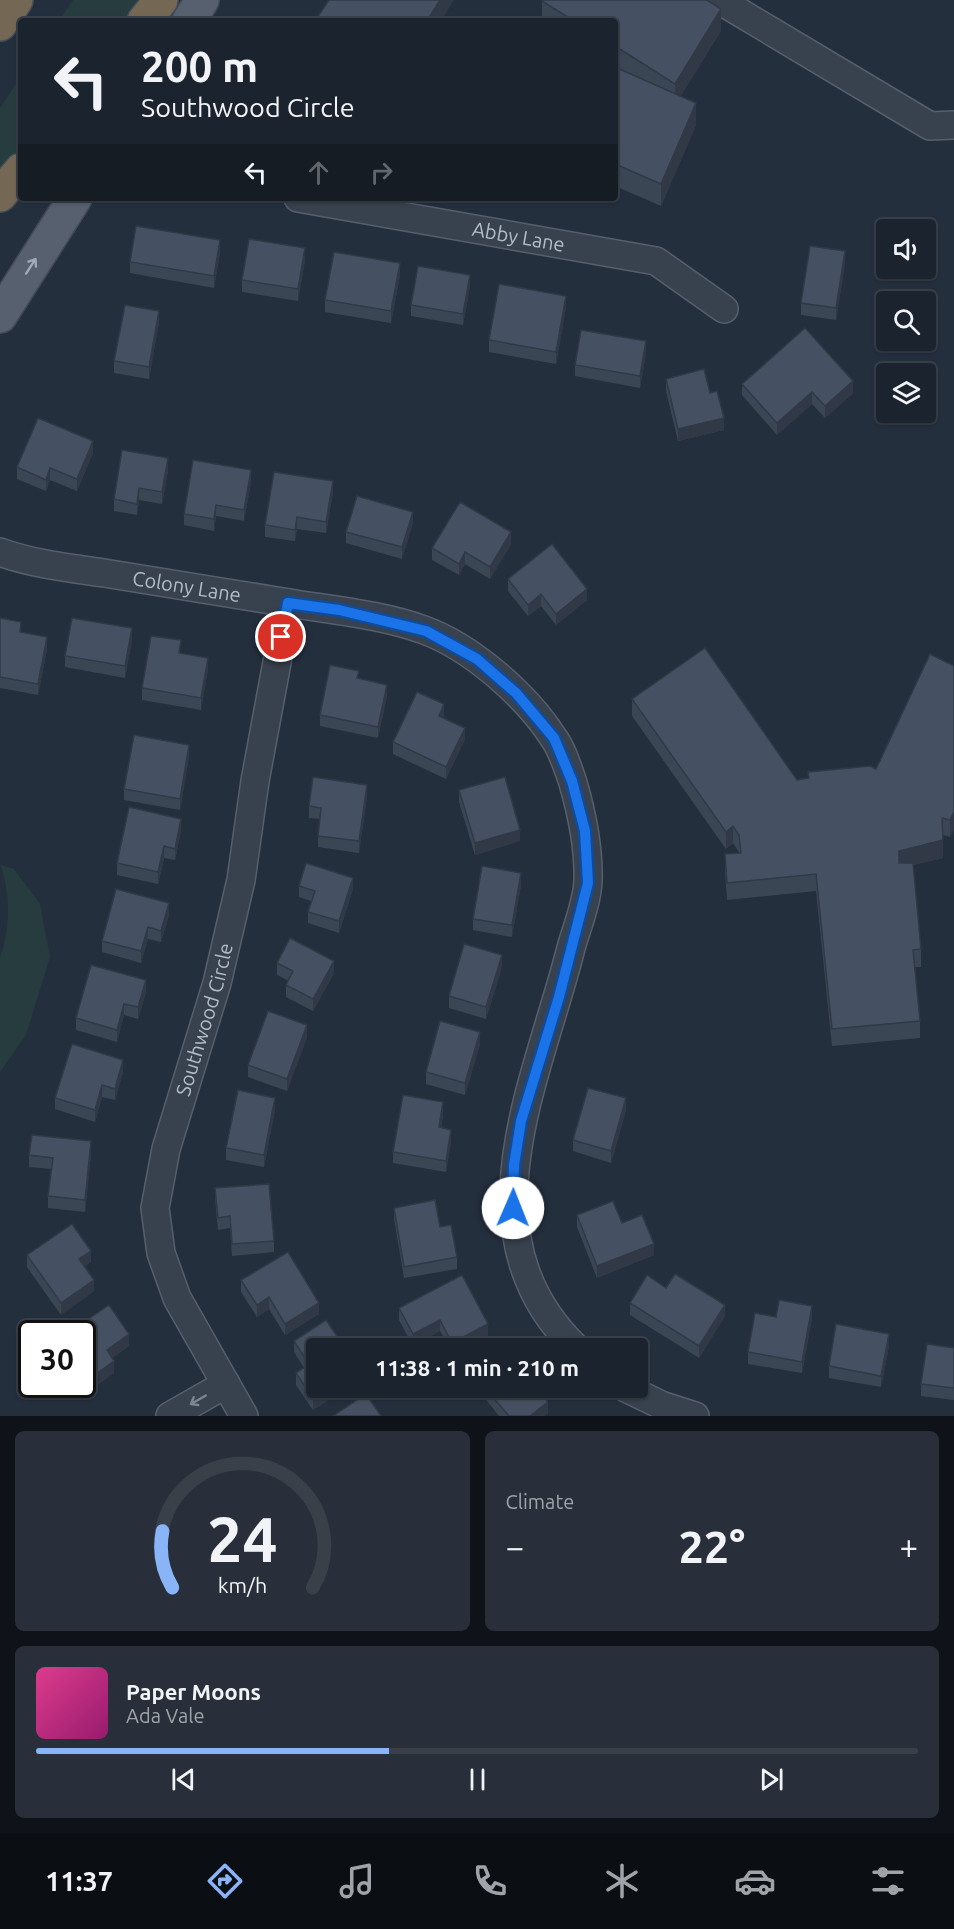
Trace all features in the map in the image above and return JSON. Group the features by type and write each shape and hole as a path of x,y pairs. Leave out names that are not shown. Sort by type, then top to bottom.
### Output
{"highway":[{"path":"0,24 16,0"},
{"path":"146,18 161,0"},
{"path":"0,195 18,174"}],"main road":[{"path":"191,18 202,0"},
{"path":"0,315 73,201"}],"street":[{"path":"719,0 930,126 954,125"},
{"name":"Abby Lane","path":"315,201 656,261 724,309"},
{"name":"Colony Lane","path":"0,552 56,566 339,610 426,631 477,659 516,693 554,738 572,781 585,831 588,883 559,997 521,1121 514,1165 513,1208 521,1260 535,1293 565,1338"},
{"name":"Southwood Circle","path":"244,1416 177,1298 161,1253 155,1208 165,1149 217,983 241,880 255,781 288,603"},
{"path":"170,1416 226,1384"},
{"path":"645,1398 661,1406 695,1416"}],"green space":[{"path":"73,0 147,0 132,18 61,18"},
{"path":"18,81 18,159 0,181 0,108"},
{"path":"1,865 14,869 40,904 50,957 26,1035 0,1072 0,957 8,922 6,888"}],"building":[{"path":"329,0 440,0 429,18 317,18"},
{"path":"707,0 721,9 675,84 618,48 618,18 569,18 542,1"},
{"path":"618,68 696,103 661,184 618,165"},
{"path":"136,226 220,240 214,276 130,262"},
{"path":"249,239 305,248 298,289 242,280"},
{"path":"810,246 845,251 836,308 801,303"},
{"path":"334,252 400,263 391,311 325,300"},
{"path":"418,266 470,275 463,314 411,305"},
{"path":"499,284 566,296 556,352 489,340"},
{"path":"125,305 159,311 149,367 114,361"},
{"path":"805,328 853,381 825,406 812,392 777,423 742,384"},
{"path":"581,330 646,341 640,376 575,365"},
{"path":"704,369 710,393 717,391 724,418 678,429 666,379"},
{"path":"38,418 93,441 77,479 50,468 46,480 17,467"},
{"path":"122,450 168,458 162,492 139,488 137,504 114,499"},
{"path":"193,460 251,470 244,510 216,505 214,519 184,514"},
{"path":"274,472 333,481 326,522 297,517 295,530 265,525"},
{"path":"357,496 413,512 402,547 346,532"},
{"path":"460,502 511,532 490,567 465,552 459,564 432,548"},
{"path":"552,544 587,589 556,614 541,594 528,605 508,579"},
{"path":"0,618 21,622 20,632 47,637 38,684 0,677"},
{"path":"72,618 132,628 125,666 65,656"},
{"path":"151,636 181,640 179,653 208,658 201,698 142,688"},
{"path":"705,648 797,780 809,778 808,772 870,766 876,769 930,654 954,666 954,812 950,820 942,818 943,840 899,851 899,863 913,863 921,949 913,950 920,1021 832,1029 816,874 727,883 725,854 741,853 739,835 733,826 726,832 632,699"},
{"path":"330,665 359,671 357,678 387,685 378,727 320,715"},
{"path":"417,692 444,704 439,716 465,728 446,767 393,742"},
{"path":"134,735 189,745 180,799 124,789"},
{"path":"313,777 367,785 359,841 318,836 321,808 309,806"},
{"path":"505,777 520,830 475,843 459,790"},
{"path":"129,807 181,819 175,849 164,846 158,872 117,863"},
{"path":"306,863 353,878 339,921 308,912 315,891 299,886"},
{"path":"482,866 521,873 512,925 473,919"},
{"path":"116,889 169,903 161,931 148,927 141,951 102,941"},
{"path":"290,938 334,961 313,999 286,985 293,971 277,963"},
{"path":"464,944 502,955 486,1007 449,996"},
{"path":"91,965 146,980 138,1007 124,1004 117,1030 76,1018"},
{"path":"268,1011 307,1025 287,1079 248,1065"},
{"path":"440,1021 480,1032 465,1083 426,1072"},
{"path":"72,1044 123,1060 115,1089 102,1085 95,1110 55,1098"},
{"path":"588,1088 626,1098 611,1151 573,1140"},
{"path":"238,1090 275,1098 264,1155 226,1148"},
{"path":"403,1095 443,1102 439,1127 451,1130 446,1161 393,1152"},
{"path":"32,1135 91,1141 85,1200 48,1196 53,1158 29,1155"},
{"path":"269,1184 274,1241 232,1244 230,1216 218,1218 215,1188"},
{"path":"435,1200 440,1227 451,1225 457,1257 404,1267 394,1208"},
{"path":"613,1201 622,1223 642,1215 654,1244 597,1266 577,1215"},
{"path":"72,1224 91,1251 79,1259 94,1280 61,1303 27,1255"},
{"path":"288,1252 319,1303 285,1324 269,1297 257,1305 241,1280"},
{"path":"675,1274 725,1305 699,1346 630,1303 647,1275 666,1288"},
{"path":"462,1275 488,1324 461,1338 449,1338 440,1320 413,1334 399,1308"},
{"path":"779,1300 812,1306 802,1362 748,1352 755,1313 776,1317"},
{"path":"109,1305 129,1334 107,1350 114,1361 96,1374 96,1320 87,1320"},
{"path":"326,1320 338,1338 306,1338 306,1359 294,1341"},
{"path":"836,1324 889,1334 881,1376 829,1366"},
{"path":"927,1344 954,1348 954,1388 921,1384"},
{"path":"306,1366 306,1388 296,1373"},
{"path":"360,1398 369,1398 381,1416 333,1416"},
{"path":"494,1398 545,1398 548,1402 530,1416 509,1416"}],"route":[{"path":"281,637 288,603 339,610 426,631 477,659 516,693 554,738 572,781 585,831 588,883 559,997 521,1121 514,1165 513,1208"}]}
